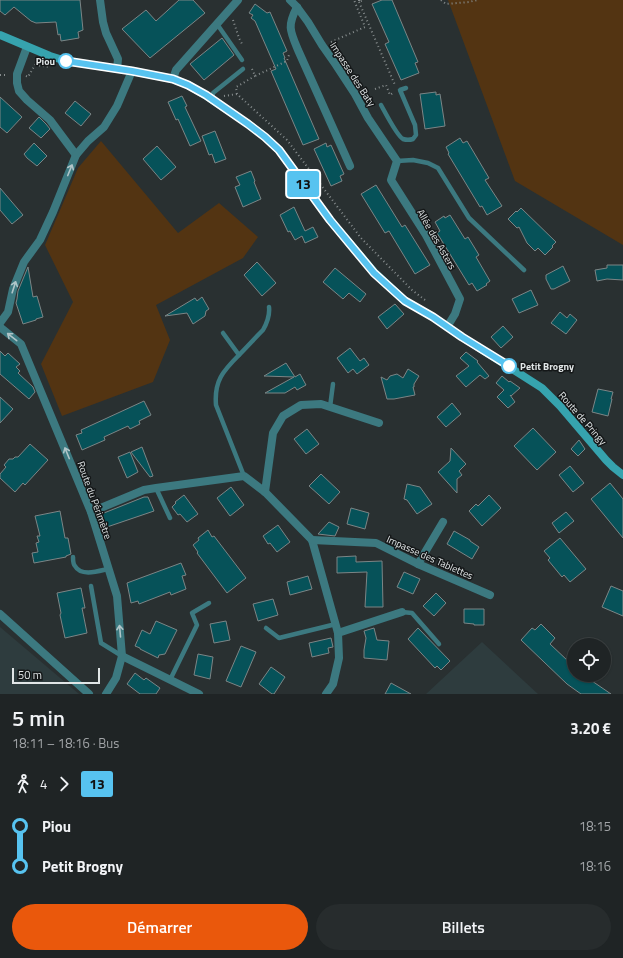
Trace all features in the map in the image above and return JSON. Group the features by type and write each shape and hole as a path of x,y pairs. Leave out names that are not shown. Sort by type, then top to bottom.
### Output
{"street":[{"path":"100,0 106,33 118,59 117,69"},
{"path":"173,79 176,70 238,0"},
{"name":"Impasse des Baty","path":"290,0 308,22 322,46 355,94 368,118 397,161"},
{"path":"297,7 292,17 290,31 350,166"},
{"name":"Route de Pringy","path":"0,35 27,47 66,61 173,79 188,85 248,124 279,150 330,220 374,273 405,301 545,391 560,406 606,460 622,473"},
{"path":"27,47 17,74 18,91 50,120 76,155"},
{"path":"0,323 8,312 13,289 24,262 40,240 76,155 88,141 104,127 117,106 132,71"},
{"name":"Allée des Asters","path":"397,161 391,180 426,235 460,299 455,314 447,327"},
{"name":"Route du Périmètre","path":"0,327 21,344 90,512 117,596 122,656 116,678 106,694"},
{"path":"265,492 273,433 283,416 301,405 321,404 379,423"},
{"path":"90,512 144,490 244,476 265,492 312,540 338,633 339,658 333,684 326,694"},
{"path":"418,564 442,522"},
{"name":"Impasse des Tablettes","path":"312,540 376,543 418,564 490,595"},
{"path":"338,633 402,612"},
{"path":"0,614 89,694"},
{"path":"122,656 199,694"},
{"path":"111,686 116,694"}],"lane":[{"path":"217,24 242,60"},
{"path":"212,100 213,93 243,69"},
{"path":"381,106 402,139 413,139 416,135 415,126 400,90 406,88"},
{"path":"397,161 413,160 428,163 438,168 469,218 524,270"},
{"path":"244,476 216,405 215,396 220,378 226,368 267,324 269,308"},
{"path":"223,333 239,355"},
{"path":"330,407 333,384"},
{"path":"156,488 170,518"},
{"path":"73,557 74,566 79,571 86,573 108,569"},
{"path":"91,586 101,643 122,656"},
{"path":"170,680 197,625 192,613 209,603"},
{"path":"402,612 412,613 439,644"},
{"path":"266,628 279,638 336,624"}],"path":[{"path":"331,42 366,27 354,0"},
{"path":"363,0 359,1 396,86 393,87"},
{"path":"441,0 446,4 477,0"},
{"path":"259,74 287,61 290,52 298,50"},
{"path":"0,75 17,74 28,77 35,65 50,67"},
{"path":"255,76 236,87 237,94 287,140 361,238 412,290 427,302"},
{"path":"375,89 386,85 388,89"},
{"path":"223,96 237,94"}],"shaded area":[{"path":"448,0 623,0 623,245 515,181"},
{"path":"101,141 178,233 219,203 258,237 243,258 156,305 170,340 153,382 62,416 41,364 73,302 45,245 78,168"},
{"path":"0,627 79,694 0,694"},
{"path":"482,642 538,694 426,694"}],"building":[{"path":"0,0 80,0 83,30 78,32 79,38 61,41 60,34 58,35 56,22 36,23 31,21 14,7 5,15 0,11"},
{"path":"179,0 193,0 205,13 150,58 122,29 146,10 156,21"},
{"path":"382,0 392,0 418,62 415,63 419,73 401,80 385,44 389,42 372,4"},
{"path":"255,4 267,13 270,12 287,51 283,53 284,58 319,139 303,145 271,71 276,69 255,21 251,18 253,15 249,13"},
{"path":"222,38 234,55 204,80 190,64"},
{"path":"436,92 436,95 440,94 445,126 425,129 420,94"},
{"path":"182,96 187,106 185,107 201,141 190,146 178,119 176,120 168,102"},
{"path":"0,97 22,117 7,133 0,127"},
{"path":"75,101 91,114 81,126 65,113"},
{"path":"39,117 50,129 41,138 29,128"},
{"path":"215,131 226,159 215,163 212,154 209,155 202,136"},
{"path":"460,138 463,143 467,141 489,178 485,180 502,206 487,215 482,206 480,207 448,154 449,153 446,147"},
{"path":"34,143 47,156 37,166 24,154"},
{"path":"326,143 327,147 331,145 344,174 340,176 342,181 331,186 314,149"},
{"path":"157,146 176,167 161,180 143,159"},
{"path":"251,171 261,199 243,207 235,187 240,185 236,177"},
{"path":"376,185 402,227 405,225 430,265 415,274 389,231 385,233 361,194"},
{"path":"0,188 23,215 12,224 0,210"},
{"path":"294,207 305,231 313,227 318,237 305,243 302,236 295,240 290,231 288,232 280,215"},
{"path":"521,208 556,242 545,255 538,248 535,251 527,243 519,227 517,228 508,219"},
{"path":"450,215 465,239 468,237 479,255 476,257 490,281 486,284 487,285 477,291 472,283 469,285 437,233 440,231 435,222 444,216 445,218"},
{"path":"257,262 276,283 262,296 244,275"},
{"path":"607,265 623,265 623,280 607,279 597,281 595,270 607,268"},
{"path":"563,266 570,281 551,289 546,279 546,275"},
{"path":"28,267 33,297 37,296 43,317 23,324 16,303 18,291"},
{"path":"335,268 366,294 360,302 349,293 343,299 323,282"},
{"path":"531,290 538,305 519,313 512,299"},
{"path":"202,297 209,309 206,311 205,316 193,324 187,313 165,316 195,298 197,301"},
{"path":"395,304 404,314 387,329 378,317"},
{"path":"560,312 567,318 570,314 577,320 566,334 551,323"},
{"path":"503,326 513,337 501,348 491,337"},
{"path":"350,348 360,361 364,358 369,365 357,374 353,369 348,373 337,358"},
{"path":"0,351 5,356 8,353 20,364 16,367 20,371 18,373 33,387 35,392 29,399 0,374"},
{"path":"466,352 478,361 477,362 489,376 485,379 480,375 466,387 456,376 469,366 460,358"},
{"path":"286,363 295,377 300,374 306,385 297,390 295,387 285,393 265,393 294,377 264,376"},
{"path":"408,369 419,376 413,387 415,395 387,399 381,377 387,380 390,376 397,374 403,378"},
{"path":"502,376 520,388 511,396 510,395 515,402 508,408 497,397 504,390 496,383"},
{"path":"598,389 613,392 608,416 592,412"},
{"path":"0,397 13,409 0,423"},
{"path":"144,401 151,415 139,421 140,424 130,429 128,426 104,437 105,440 82,450 76,435 82,433 81,430"},
{"path":"452,403 461,414 446,427 437,417"},
{"path":"533,428 556,452 537,470 514,446"},
{"path":"307,429 319,444 306,454 294,439"},
{"path":"579,440 585,449 578,456 571,449"},
{"path":"30,444 48,460 25,485 23,483 15,492 0,478 0,474 6,467 4,465 9,459 18,457"},
{"path":"142,447 153,476 150,477 131,452"},
{"path":"451,448 466,464 459,471 462,475 457,479 457,493 438,472 450,461"},
{"path":"130,452 138,472 127,478 118,457"},
{"path":"570,466 584,483 573,492 559,475"},
{"path":"321,474 340,492 329,504 309,486"},
{"path":"610,483 623,499 623,538 591,499"},
{"path":"407,484 420,487 432,504 417,514 407,500 404,499"},
{"path":"231,487 244,505 230,516 217,498"},
{"path":"184,495 198,514 187,522 180,514 178,515 172,507 176,503 175,502"},
{"path":"489,495 501,508 482,526 469,511 476,504 478,506"},
{"path":"144,497 148,497 154,511 104,528 99,515"},
{"path":"351,508 369,513 365,529 347,524"},
{"path":"60,511 65,538 68,538 71,554 66,557 34,563 32,553 38,552 36,543 39,542 37,536 40,536 35,516"},
{"path":"566,512 574,521 559,533 552,523"},
{"path":"329,522 339,527 335,536 318,534"},
{"path":"278,525 290,542 277,552 270,543 268,544 263,536"},
{"path":"208,530 212,537 214,536 246,578 227,593 197,553 198,552 193,545 199,540 198,538"},
{"path":"454,531 479,547 472,559 447,544"},
{"path":"560,538 586,569 570,582 564,575 562,577 548,560 550,558 544,551"},
{"path":"356,556 356,562 382,561 383,607 365,607 367,572 337,573 337,557"},
{"path":"181,563 186,575 182,576 186,589 171,595 170,592 139,604 138,601 131,603 127,583"},
{"path":"404,572 420,579 413,594 397,587"},
{"path":"308,576 312,589 290,595 287,582"},
{"path":"611,586 623,591 623,616 602,607"},
{"path":"81,588 85,608 82,608 87,633 65,638 57,593"},
{"path":"436,593 446,603 434,616 423,606"},
{"path":"273,599 278,615 258,621 253,604"},
{"path":"464,609 484,609 484,625 464,623"},
{"path":"156,621 177,630 165,654 159,655 158,658 135,646 142,630 150,634"},
{"path":"226,621 230,640 214,643 210,624"},
{"path":"541,624 555,638 550,644 567,660 567,682 593,682 611,694 581,694 567,684 521,640 532,628 535,630"},
{"path":"374,628 377,640 389,641 387,660 364,658 366,638 364,631"},
{"path":"418,628 450,661 441,670 437,666 435,668 408,639"},
{"path":"331,638 333,647 328,648 329,653 312,657 309,643"},
{"path":"241,646 256,652 241,687 226,681"},
{"path":"198,654 213,657 210,679 194,675"},
{"path":"271,667 285,677 274,694 259,684"},
{"path":"135,673 144,680 146,678 160,688 156,694 140,694 127,684"},
{"path":"391,683 411,694 385,694"}],"bus line":[{"name":"13","path":"66,61 173,79 206,95 248,124 279,150 315,201 374,273 405,301 433,317 509,366"}],"place":[{"name":"Piou","path":"66,61"},
{"name":"Petit Brogny","path":"509,366"}]}
